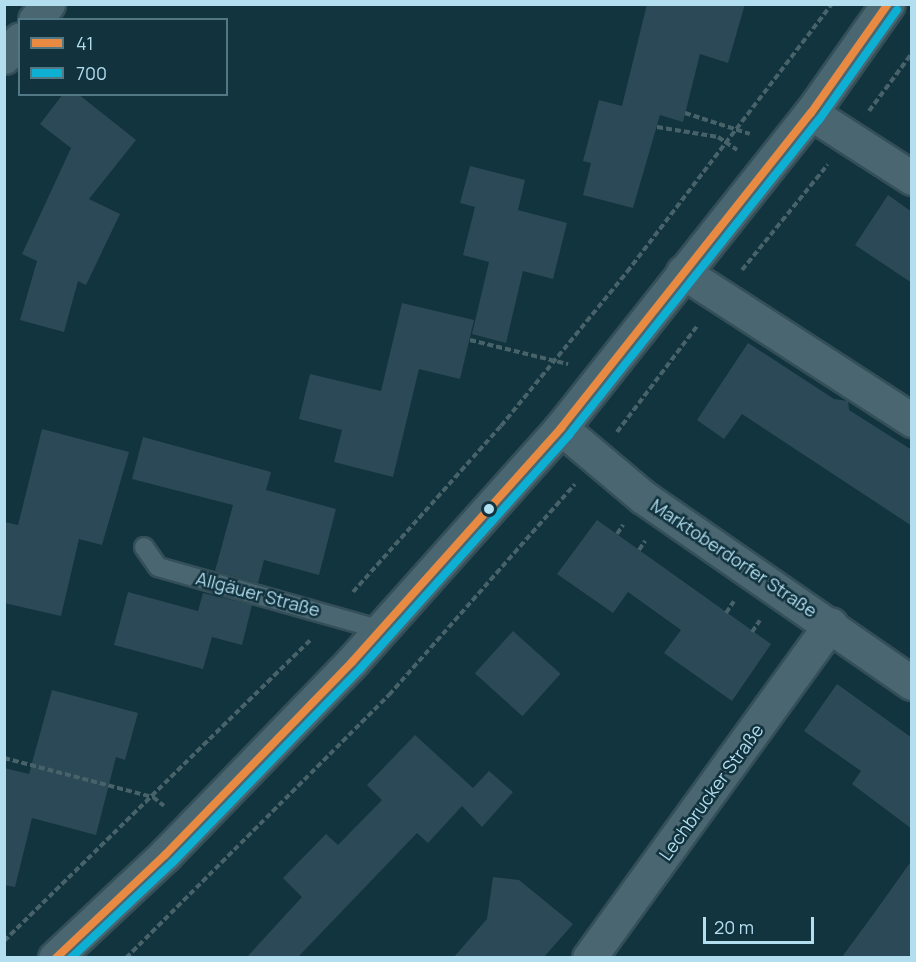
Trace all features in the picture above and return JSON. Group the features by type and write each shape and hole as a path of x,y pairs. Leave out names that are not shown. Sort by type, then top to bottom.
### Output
{"street":[{"path":"37,18 48,4"},
{"path":"55,957 191,828 382,630 561,428 811,113 888,4"},
{"path":"4,57 18,41"},
{"path":"811,113 912,178"},
{"path":"683,272 912,420"},
{"name":"Marktoberdorfer Straße","path":"561,428 644,497 831,624 912,683"},
{"name":"Lechbrucker Straße","path":"589,957 831,624"}],"lane":[{"name":"Allgäuer Straße","path":"144,547 158,567 333,614 382,630"}],"path":[{"path":"4,941 153,798 333,614 501,426 551,360 727,144 831,4"},
{"path":"685,113 740,127 772,161"},
{"path":"657,127 727,144 772,161"},
{"path":"470,340 603,374"},
{"path":"4,758 153,798 191,828"}],"building":[{"path":"647,4 745,4 728,63 700,54 683,122 660,115 633,208 583,195 591,163 583,161 599,100 622,106"},
{"path":"61,96 81,96 136,140 89,199 120,214 86,285 78,281 64,332 20,320 37,261 22,254 71,148 40,124"},
{"path":"470,166 525,180 518,210 567,223 553,279 523,271 506,343 472,334 489,262 463,255 475,207 460,203"},
{"path":"888,195 912,212 912,283 855,245"},
{"path":"402,303 474,320 460,379 419,369 393,477 334,462 342,430 299,419 310,374 381,391"},
{"path":"748,343 834,399 848,401 849,410 912,450 912,526 742,414 724,439 697,420"},
{"path":"42,429 129,452 102,545 79,539 61,616 4,603 4,522 18,525"},
{"path":"143,437 271,472 266,490 336,509 319,575 264,560 258,583 215,571 233,505 132,479"},
{"path":"597,520 771,644 732,701 664,653 681,630 628,592 613,613 557,574"},
{"path":"128,592 198,611 203,593 252,605 242,645 212,637 203,669 114,645"},
{"path":"513,631 561,674 522,716 475,673"},
{"path":"837,684 912,738 912,829 852,784 861,771 804,731"},
{"path":"52,690 138,713 125,760 116,757 96,835 32,818 15,887 4,885 4,768 29,774"},
{"path":"415,735 473,788 489,771 513,792 482,827 462,806 428,843 417,833 298,957 247,957 302,897 283,878 326,834 338,845 382,800 367,785"},
{"path":"912,860 912,957 842,957 875,912"},
{"path":"493,877 519,880 573,924 544,957 454,957 487,919"}],"transit line":[{"name":"41","path":"56,958 165,855 352,662 561,428 811,113 888,4"},
{"name":"700","path":"71,958 173,862 360,669 569,435 819,120 897,10"}]}
